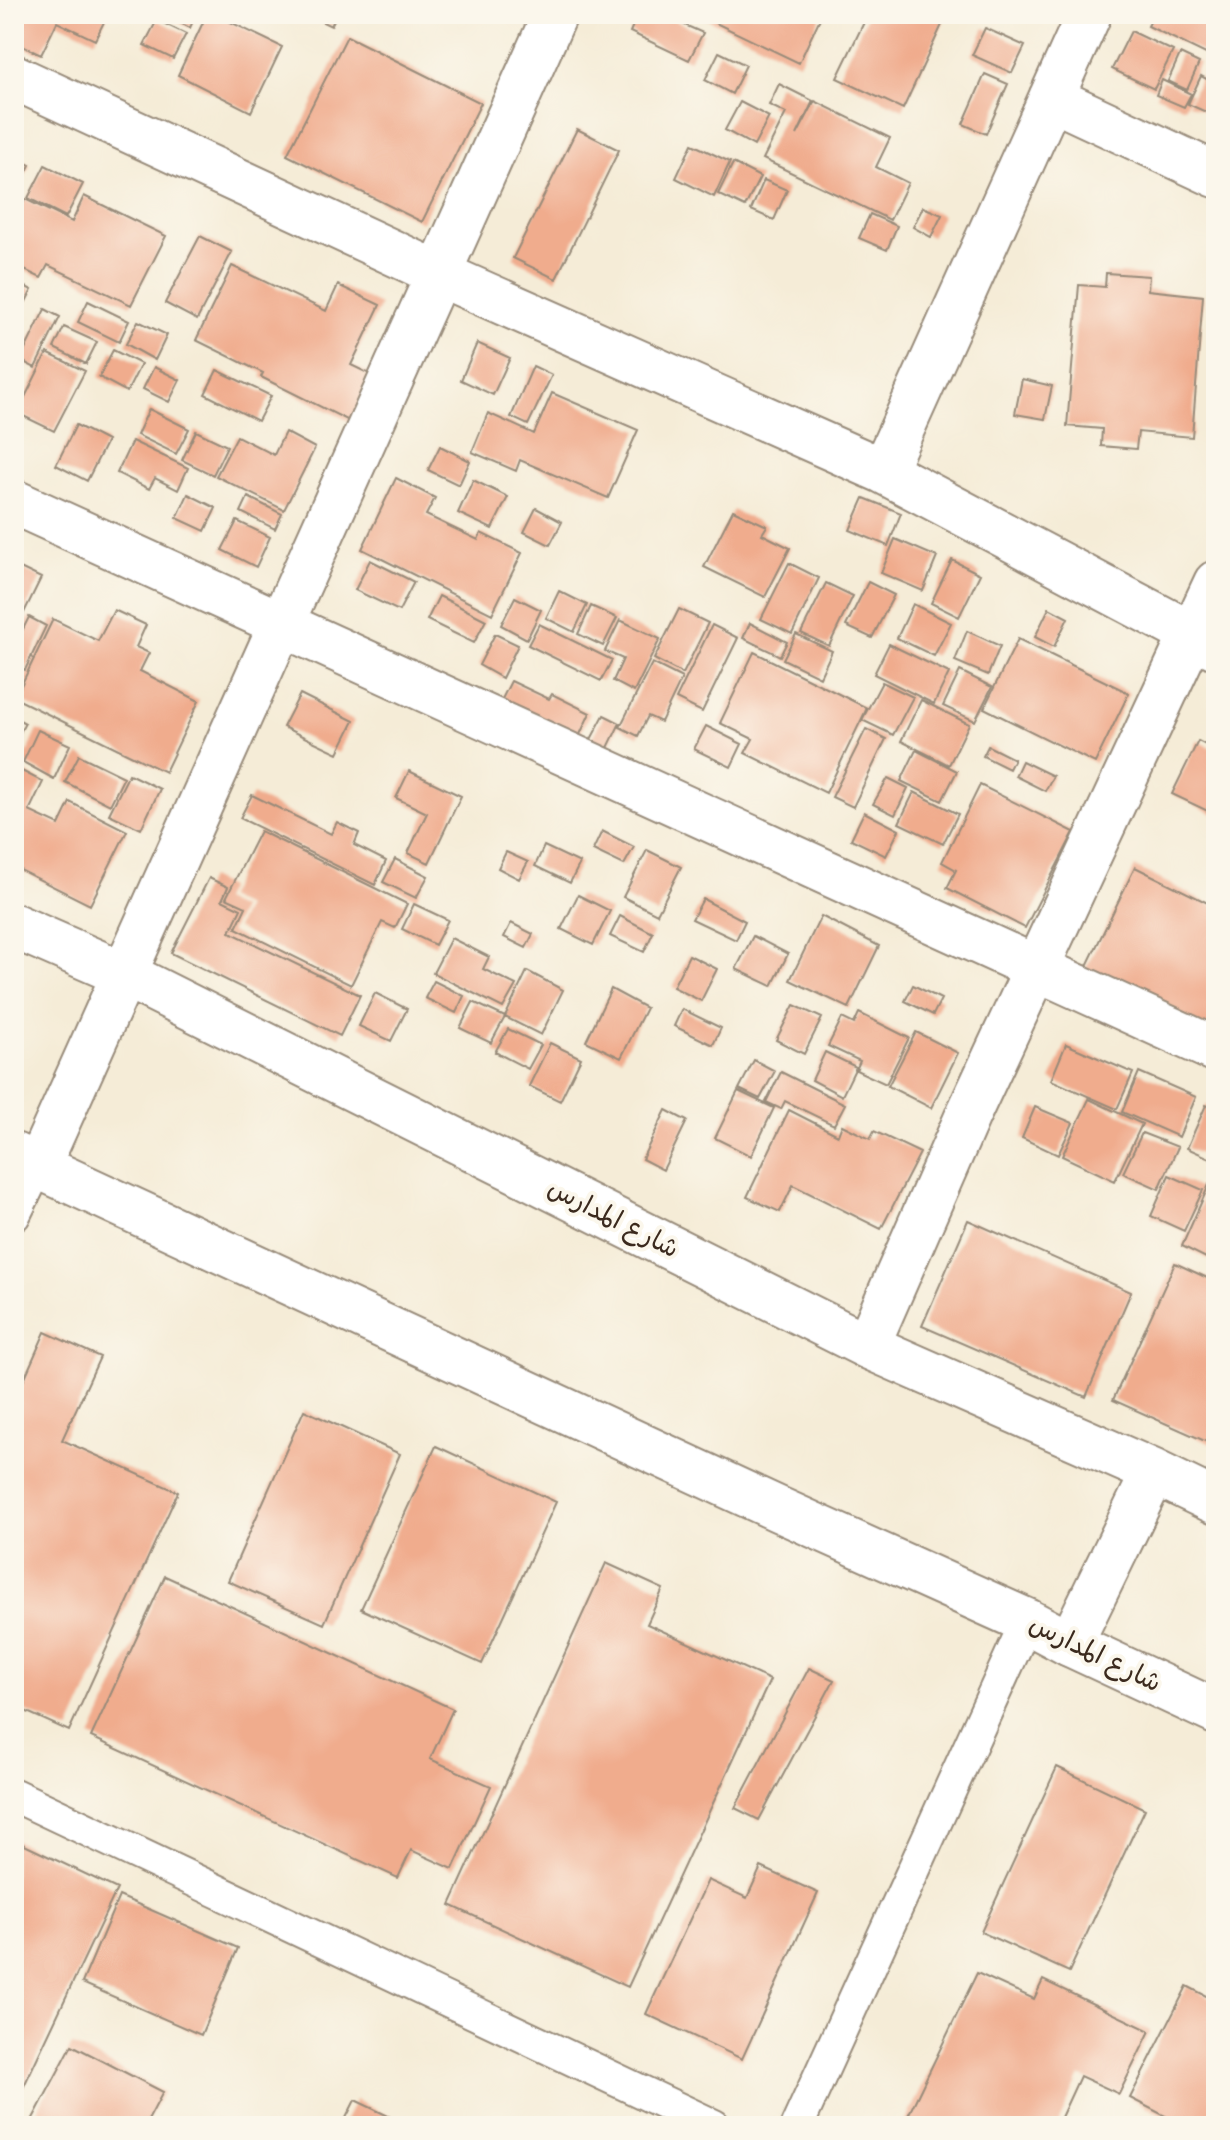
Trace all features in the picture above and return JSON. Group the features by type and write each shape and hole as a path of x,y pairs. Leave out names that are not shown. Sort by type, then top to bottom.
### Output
{"street":[{"path":"26,1160 126,975 555,14"},
{"path":"883,471 1089,14"},
{"path":"14,77 437,273 883,471 1204,641"},
{"path":"1051,98 1216,175"},
{"path":"14,502 1216,1050"},
{"path":"867,1346 968,1115 1037,969 1204,641 1216,583"},
{"name":"شارع المدارس","path":"14,926 126,975 867,1346 1216,1502"},
{"name":"شارع المدارس","path":"26,1160 1027,1621 1216,1712"},
{"path":"1070,1644 1154,1472"}],"lane":[{"path":"14,1215 26,1160"},
{"path":"797,2126 1027,1621"},
{"path":"14,1795 714,2126"}],"building":[{"path":"14,14 108,14 95,40 57,22 41,55 14,42"},
{"path":"162,14 196,14 190,28"},
{"path":"207,14 214,14 282,47 251,112 178,75"},
{"path":"306,14 337,14 331,26"},
{"path":"638,14 660,14 703,33 689,60 630,32"},
{"path":"697,14 822,14 799,63"},
{"path":"868,14 947,14 903,109 837,78"},
{"path":"1033,14 1056,14 1052,23"},
{"path":"1154,14 1216,14 1216,59 1148,26"},
{"path":"157,20 186,34 173,59 144,45"},
{"path":"985,28 1025,46 1012,73 972,55"},
{"path":"1131,31 1173,51 1154,89 1112,69"},
{"path":"347,36 481,103 422,222 287,155"},
{"path":"719,52 746,65 732,94 705,80"},
{"path":"1180,54 1199,63 1187,90 1168,81"},
{"path":"985,74 1008,84 986,134 963,124"},
{"path":"1201,76 1216,84 1215,116 1188,104"},
{"path":"1162,80 1191,94 1184,107 1156,95"},
{"path":"779,84 813,101 797,135 815,101 890,138 876,167 908,183 890,220 763,159 786,113 769,105"},
{"path":"740,102 769,117 754,146 725,130"},
{"path":"577,129 619,150 556,279 513,258"},
{"path":"692,144 730,162 714,197 676,178"},
{"path":"14,157 30,165 14,197"},
{"path":"733,163 760,177 745,207 718,194"},
{"path":"45,165 83,184 66,217 28,198"},
{"path":"764,180 787,190 774,220 751,210"},
{"path":"84,196 166,236 131,305 48,265 41,278 14,265 14,220 25,199 72,222"},
{"path":"923,207 942,215 931,237 913,227"},
{"path":"870,214 897,226 887,250 859,238"},
{"path":"200,236 232,252 197,320 165,303"},
{"path":"232,266 326,311 338,285 380,305 351,365 374,376 351,422 196,340"},
{"path":"1106,273 1149,276 1148,290 1203,296 1192,437 1138,432 1136,449 1101,446 1102,429 1067,426 1079,285 1105,287"},
{"path":"14,281 32,290 18,317 14,315"},
{"path":"88,301 129,321 119,342 78,322"},
{"path":"45,309 60,317 35,368 20,360"},
{"path":"138,321 167,335 155,360 126,344"},
{"path":"64,327 97,342 86,364 54,348"},
{"path":"477,343 510,358 493,395 461,380"},
{"path":"113,350 141,364 127,392 99,377"},
{"path":"47,353 85,371 54,431 17,413"},
{"path":"533,366 552,375 528,425 511,417"},
{"path":"154,367 180,380 169,402 143,389"},
{"path":"217,370 271,396 258,421 205,394"},
{"path":"1022,379 1052,386 1045,419 1015,414"},
{"path":"552,393 638,430 608,498 520,460 516,471 472,452 488,413 534,434"},
{"path":"149,409 189,429 176,454 137,435"},
{"path":"76,425 107,441 87,481 56,465"},
{"path":"196,431 227,446 213,475 182,460"},
{"path":"285,432 315,448 284,510 216,476 237,436 274,455"},
{"path":"132,441 188,468 178,490 155,478 149,489 117,473"},
{"path":"440,446 470,461 459,485 428,470"},
{"path":"396,478 435,498 426,515 478,540 481,533 522,553 492,614 362,549"},
{"path":"473,480 508,497 492,529 458,513"},
{"path":"188,494 216,508 205,531 177,518"},
{"path":"248,497 282,514 275,529 241,512"},
{"path":"864,498 901,513 888,546 850,530"},
{"path":"536,508 562,522 550,545 524,532"},
{"path":"733,510 767,526 762,534 790,548 765,597 704,567"},
{"path":"237,521 270,537 256,567 222,550"},
{"path":"895,539 937,557 923,591 881,573"},
{"path":"370,560 414,582 399,611 355,590"},
{"path":"952,560 980,574 959,617 931,603"},
{"path":"789,563 819,578 792,634 761,619"},
{"path":"14,565 41,578 14,633"},
{"path":"868,582 894,595 872,638 846,626"},
{"path":"826,583 853,596 829,646 801,633"},
{"path":"559,591 587,605 574,632 546,618"},
{"path":"439,596 486,620 474,643 427,620"},
{"path":"515,597 541,610 527,639 501,625"},
{"path":"913,604 951,623 934,656 897,638"},
{"path":"591,606 617,618 603,646 578,634"},
{"path":"1049,608 1068,618 1054,647 1035,637"},
{"path":"679,609 708,623 683,674 654,659"},
{"path":"114,610 146,625 136,647 149,653 140,671 199,701 165,772 15,698 53,619 98,641"},
{"path":"29,617 46,626 25,670 14,665 14,647"},
{"path":"620,620 660,639 634,692 613,681 623,659 605,651"},
{"path":"750,623 787,642 780,656 743,638"},
{"path":"539,624 612,660 601,681 528,645"},
{"path":"712,625 738,638 702,712 676,699"},
{"path":"967,631 1000,646 988,675 955,661"},
{"path":"495,634 518,645 502,678 479,665"},
{"path":"796,634 832,651 820,677 783,659"},
{"path":"1018,639 1129,693 1095,763 984,708"},
{"path":"889,644 949,673 934,704 874,674"},
{"path":"754,652 867,708 826,793 745,753 753,739 720,723"},
{"path":"652,663 682,678 661,722 648,716 638,736 620,727"},
{"path":"960,671 992,687 975,721 943,706"},
{"path":"511,681 549,699 552,694 590,713 577,741 500,703"},
{"path":"882,682 913,697 893,735 862,720"},
{"path":"300,694 354,721 338,753 283,727"},
{"path":"921,700 969,724 949,765 901,741"},
{"path":"604,715 620,723 606,752 589,743"},
{"path":"14,717 25,723 14,744"},
{"path":"706,726 742,744 731,767 694,749"},
{"path":"866,729 886,739 853,807 832,797"},
{"path":"38,730 70,745 54,779 23,762"},
{"path":"1198,741 1216,750 1216,815 1172,794"},
{"path":"988,746 1014,759 1009,769 983,756"},
{"path":"916,750 957,771 942,801 901,781"},
{"path":"79,755 124,777 110,805 65,782"},
{"path":"1022,761 1053,776 1045,791 1015,776"},
{"path":"14,767 43,782 29,811 59,825 70,802 127,831 90,905 14,867"},
{"path":"409,771 461,796 429,863 408,853 427,813 396,798"},
{"path":"129,774 160,789 141,829 109,814"},
{"path":"888,778 908,788 895,815 873,804"},
{"path":"980,785 1074,832 1025,928 947,888 956,870 942,862"},
{"path":"914,792 958,814 943,844 899,823"},
{"path":"252,795 331,834 337,822 359,833 354,845 386,861 375,885 240,818"},
{"path":"864,812 899,830 886,856 851,839"},
{"path":"260,831 407,904 395,928 382,922 351,985 236,928 246,907 226,898"},
{"path":"602,831 634,847 624,865 593,850"},
{"path":"544,846 580,863 570,883 535,866"},
{"path":"647,850 681,867 657,914 623,897"},
{"path":"506,852 528,862 519,879 498,868"},
{"path":"395,859 428,876 416,898 383,882"},
{"path":"1135,867 1216,907 1216,1038 1083,974"},
{"path":"209,878 228,887 222,900 241,909 230,932 360,995 340,1036 171,953"},
{"path":"578,895 610,911 593,945 561,929"},
{"path":"703,899 745,921 736,940 692,919"},
{"path":"414,904 448,920 435,945 402,929"},
{"path":"620,916 653,933 644,952 610,936"},
{"path":"821,916 879,946 849,1008 790,980"},
{"path":"511,923 533,934 526,948 504,937"},
{"path":"753,936 788,954 772,986 736,969"},
{"path":"451,938 489,957 483,969 516,985 503,1008 433,973"},
{"path":"689,955 717,969 701,1001 673,987"},
{"path":"527,971 563,990 541,1035 505,1017"},
{"path":"434,981 464,996 456,1013 425,998"},
{"path":"913,985 941,999 933,1015 905,1001"},
{"path":"611,989 646,1008 621,1058 586,1041"},
{"path":"375,993 407,1009 391,1041 359,1026"},
{"path":"473,1002 505,1017 491,1043 460,1028"},
{"path":"794,1005 822,1018 804,1054 776,1040"},
{"path":"682,1009 721,1028 713,1045 674,1026"},
{"path":"859,1013 909,1038 886,1084 856,1070 860,1061 828,1046 842,1018 854,1024"},
{"path":"508,1029 541,1045 528,1069 495,1052"},
{"path":"916,1032 958,1053 931,1108 888,1086"},
{"path":"550,1043 581,1058 560,1101 529,1086"},
{"path":"1066,1044 1133,1073 1117,1109 1051,1080"},
{"path":"825,1052 856,1067 842,1096 812,1080"},
{"path":"754,1060 775,1071 760,1099 739,1089"},
{"path":"781,1072 845,1104 834,1125 785,1101 781,1109 766,1102"},
{"path":"1139,1072 1196,1097 1179,1137 1122,1112"},
{"path":"738,1091 774,1108 751,1156 715,1138"},
{"path":"1089,1099 1142,1124 1115,1181 1062,1156"},
{"path":"1206,1105 1216,1110 1216,1161 1187,1148"},
{"path":"1035,1107 1073,1123 1058,1155 1022,1138"},
{"path":"666,1110 687,1121 663,1170 642,1159"},
{"path":"789,1110 838,1135 842,1125 870,1139 874,1131 920,1153 881,1229 793,1185 780,1212 747,1197"},
{"path":"1142,1133 1178,1147 1159,1189 1123,1173"},
{"path":"1216,1169 1216,1263 1182,1246"},
{"path":"1169,1175 1203,1190 1184,1231 1151,1216"},
{"path":"968,1220 1131,1292 1086,1397 922,1326"},
{"path":"1175,1263 1216,1282 1216,1446 1113,1400"},
{"path":"45,1332 100,1357 62,1440 178,1492 69,1731 14,1706 14,1402"},
{"path":"304,1410 400,1454 324,1624 228,1581"},
{"path":"436,1446 556,1502 482,1664 361,1609"},
{"path":"606,1563 663,1589 647,1624 770,1680 628,1987 450,1905"},
{"path":"165,1576 453,1709 430,1759 491,1786 453,1869 411,1850 398,1878 91,1737"},
{"path":"809,1668 834,1680 759,1820 735,1808"},
{"path":"1057,1767 1145,1809 1069,1972 981,1932"},
{"path":"14,1840 117,1889 14,2107"},
{"path":"761,1867 818,1893 742,2059 646,2014 708,1880 747,1898"},
{"path":"119,1896 238,1948 201,2035 82,1983"},
{"path":"977,1973 1034,1999 1043,1980 1150,2031 1119,2094 1080,2076 1057,2126 903,2126"},
{"path":"1187,1986 1216,2001 1216,2126 1173,2126 1175,2121 1130,2098"},
{"path":"72,2045 163,2092 145,2126 29,2126"},
{"path":"355,2100 409,2126 342,2126"}]}
